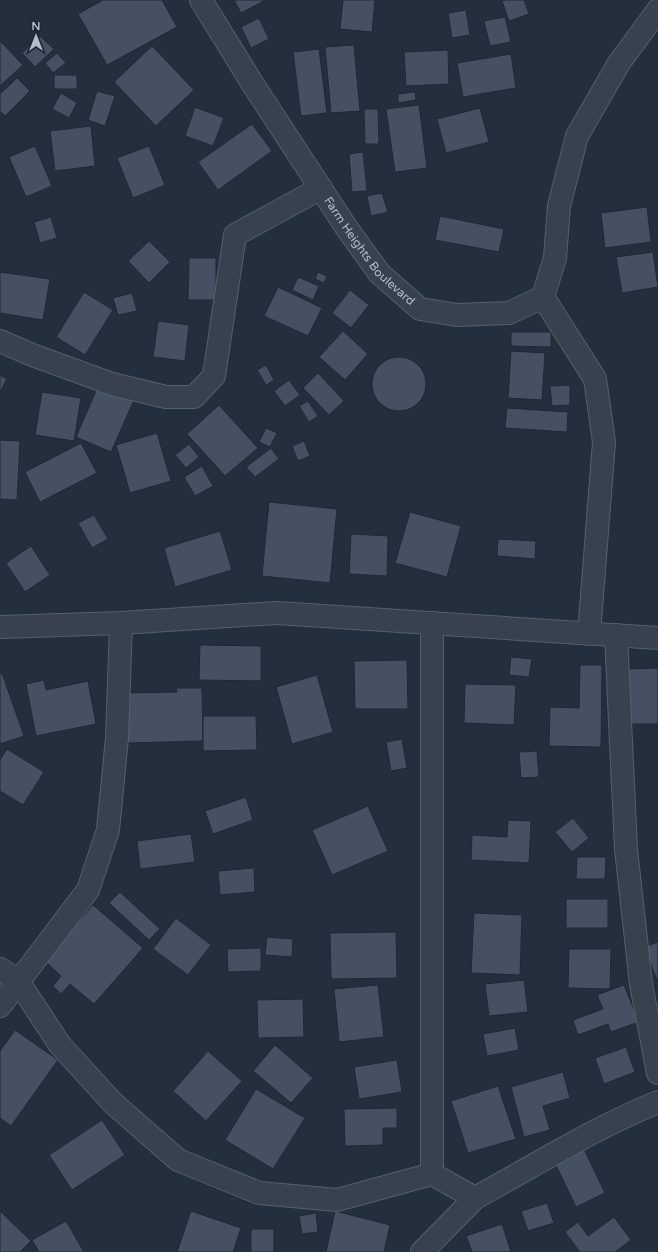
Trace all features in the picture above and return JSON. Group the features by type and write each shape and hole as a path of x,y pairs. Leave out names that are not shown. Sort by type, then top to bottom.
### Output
{"street":[{"name":"Farm Heights Boulevard","path":"201,0 252,83 346,227 379,273 420,309 457,315 509,313 543,297"},
{"path":"589,634 604,442 595,379 543,297 555,258 559,206 577,136 619,63 658,10"},
{"path":"0,341 35,356 112,384 166,397 194,397 214,376 235,235 321,188"},
{"path":"0,627 121,623 277,613 658,638"},
{"path":"0,1006 88,890 108,830 117,738 121,623"},
{"path":"432,623 432,1174"},
{"path":"616,635 626,848 641,984 658,1073"},
{"path":"0,969 18,981 60,1045 113,1103 178,1160 259,1193 337,1200 432,1174 475,1198"},
{"path":"422,1252 475,1198 581,1138 634,1111 658,1102"}],"building":[{"path":"103,0 162,0 177,27 107,65 78,14"},
{"path":"234,0 266,0 241,13"},
{"path":"343,0 375,0 372,32 340,29"},
{"path":"524,0 529,14 509,21 502,1"},
{"path":"466,10 470,35 452,38 448,13"},
{"path":"505,17 511,42 490,46 484,21"},
{"path":"259,18 269,39 251,48 241,27"},
{"path":"40,36 54,49 35,67 22,53"},
{"path":"0,41 23,65 0,86"},
{"path":"354,45 360,111 331,113 325,47"},
{"path":"152,46 194,90 156,126 114,82"},
{"path":"319,49 327,113 301,116 293,52"},
{"path":"448,50 449,84 406,86 404,52"},
{"path":"57,53 66,63 53,73 45,63"},
{"path":"511,54 516,88 463,97 457,63"},
{"path":"54,75 77,75 77,89 54,89"},
{"path":"17,78 30,91 5,116 0,111 0,94"},
{"path":"97,91 115,96 105,126 88,120"},
{"path":"415,92 416,100 398,103 398,94"},
{"path":"61,93 77,103 69,118 52,109"},
{"path":"419,105 427,168 395,172 386,109"},
{"path":"195,107 224,118 213,146 185,136"},
{"path":"480,108 489,142 446,153 437,119"},
{"path":"364,109 378,109 379,144 365,144"},
{"path":"252,124 272,151 218,190 198,162"},
{"path":"91,126 95,166 55,171 50,131"},
{"path":"35,146 52,186 26,197 9,157"},
{"path":"149,146 165,185 133,198 117,158"},
{"path":"363,152 367,191 352,192 349,154"},
{"path":"382,193 388,212 371,216 367,196"},
{"path":"647,207 651,242 605,248 601,213"},
{"path":"440,216 504,229 499,252 435,240"},
{"path":"51,217 57,238 40,243 34,222"},
{"path":"149,241 170,262 149,283 128,261"},
{"path":"653,252 658,287 622,293 616,257"},
{"path":"189,258 216,258 216,300 188,300"},
{"path":"0,272 50,279 43,320 0,313"},
{"path":"318,272 327,276 324,283 315,279"},
{"path":"298,277 319,286 313,300 292,290"},
{"path":"278,287 322,308 308,336 264,316"},
{"path":"350,290 369,305 351,328 332,313"},
{"path":"84,292 113,310 85,355 56,337"},
{"path":"132,293 137,311 118,315 113,298"},
{"path":"158,321 189,325 185,361 153,357"},
{"path":"343,331 368,354 345,380 319,357"},
{"path":"511,332 551,332 551,347 511,346"},
{"path":"511,351 545,353 542,400 508,398"},
{"path":"399,357 409,359 418,365 424,374 426,384 424,394 418,403 409,409 399,411 389,409 380,403 374,394 372,384 374,374 380,365 389,359"},
{"path":"266,365 274,380 266,385 257,370"},
{"path":"318,373 344,401 329,415 303,388"},
{"path":"0,375 7,379 0,392"},
{"path":"289,380 300,395 285,406 274,391"},
{"path":"99,384 134,400 111,452 76,437"},
{"path":"570,385 570,405 552,406 550,386"},
{"path":"42,392 81,398 74,441 35,435"},
{"path":"308,401 318,416 309,422 299,406"},
{"path":"219,405 258,448 225,476 187,434"},
{"path":"507,408 568,412 567,432 505,428"},
{"path":"266,428 277,433 270,447 259,442"},
{"path":"157,433 171,481 130,493 116,445"},
{"path":"0,440 20,441 17,500 0,499"},
{"path":"304,441 310,456 298,461 292,446"},
{"path":"81,443 97,473 40,502 25,472"},
{"path":"189,444 199,457 186,468 175,455"},
{"path":"271,448 279,459 255,477 246,467"},
{"path":"202,466 213,486 195,496 184,477"},
{"path":"269,502 337,509 330,583 262,576"},
{"path":"410,512 461,526 447,577 395,563"},
{"path":"94,515 108,539 92,548 78,523"},
{"path":"220,531 232,570 175,587 164,548"},
{"path":"351,534 388,536 387,576 349,574"},
{"path":"498,539 536,541 535,559 497,556"},
{"path":"31,546 50,575 25,592 6,563"},
{"path":"200,645 261,646 261,681 199,680"},
{"path":"511,657 532,659 529,677 509,675"},
{"path":"407,660 408,709 355,709 354,661"},
{"path":"580,665 602,665 601,747 549,746 550,707 579,708"},
{"path":"658,668 658,724 625,724 623,669"},
{"path":"2,673 24,736 0,744 0,674"},
{"path":"317,675 333,732 292,744 276,687"},
{"path":"44,680 46,690 88,681 96,724 36,736 26,684"},
{"path":"465,684 516,685 514,725 464,723"},
{"path":"176,688 202,688 203,741 128,743 127,693 177,692"},
{"path":"203,716 256,716 257,750 203,751"},
{"path":"402,739 407,768 391,771 386,742"},
{"path":"7,749 44,772 23,805 0,791 0,760"},
{"path":"537,751 539,777 521,778 519,752"},
{"path":"246,797 253,820 213,834 205,811"},
{"path":"368,806 388,851 332,875 312,830"},
{"path":"573,818 589,838 572,852 555,832"},
{"path":"508,820 531,821 529,863 471,860 472,835 507,837"},
{"path":"191,834 195,862 140,869 137,841"},
{"path":"577,857 606,857 605,879 576,879"},
{"path":"254,868 255,892 220,895 218,871"},
{"path":"120,892 160,929 149,940 109,903"},
{"path":"566,899 608,899 608,928 566,928"},
{"path":"93,905 143,948 94,1004 70,984 61,994 53,986 61,976 45,961"},
{"path":"474,913 522,915 520,975 471,973"},
{"path":"176,918 211,945 188,975 153,949"},
{"path":"396,932 397,978 331,979 330,933"},
{"path":"267,937 293,939 292,957 265,955"},
{"path":"658,942 658,980 657,980 644,947"},
{"path":"261,948 261,971 228,972 227,949"},
{"path":"569,949 611,949 610,989 568,988"},
{"path":"524,980 528,1012 489,1016 485,984"},
{"path":"378,985 384,1037 339,1042 334,989"},
{"path":"624,985 639,1022 611,1032 608,1024 578,1035 573,1020 603,1009 597,995"},
{"path":"303,999 304,1037 258,1038 257,1000"},
{"path":"515,1028 519,1050 487,1056 483,1034"},
{"path":"15,1030 58,1060 11,1126 0,1118 0,1051"},
{"path":"275,1045 313,1078 291,1103 253,1071"},
{"path":"626,1047 635,1072 604,1084 595,1058"},
{"path":"208,1051 242,1081 206,1121 173,1091"},
{"path":"397,1060 402,1092 359,1099 354,1067"},
{"path":"563,1072 570,1098 543,1106 550,1130 524,1137 511,1087"},
{"path":"498,1086 516,1139 468,1153 451,1101"},
{"path":"256,1089 305,1118 273,1169 225,1140"},
{"path":"397,1108 397,1128 383,1128 383,1145 345,1146 344,1109"},
{"path":"102,1120 125,1155 72,1190 49,1155"},
{"path":"583,1147 605,1193 576,1207 554,1161"},
{"path":"547,1203 554,1223 528,1231 521,1211"},
{"path":"0,1211 31,1241 20,1252 0,1252"},
{"path":"191,1211 241,1228 233,1252 177,1252"},
{"path":"335,1211 390,1225 384,1252 326,1252"},
{"path":"316,1213 318,1232 302,1234 299,1216"},
{"path":"614,1217 631,1240 615,1252 580,1252 565,1232 578,1222 588,1236"},
{"path":"66,1221 84,1252 39,1252 32,1240"},
{"path":"502,1224 511,1252 472,1252 466,1236"},
{"path":"251,1229 274,1229 274,1252 251,1252"}]}
